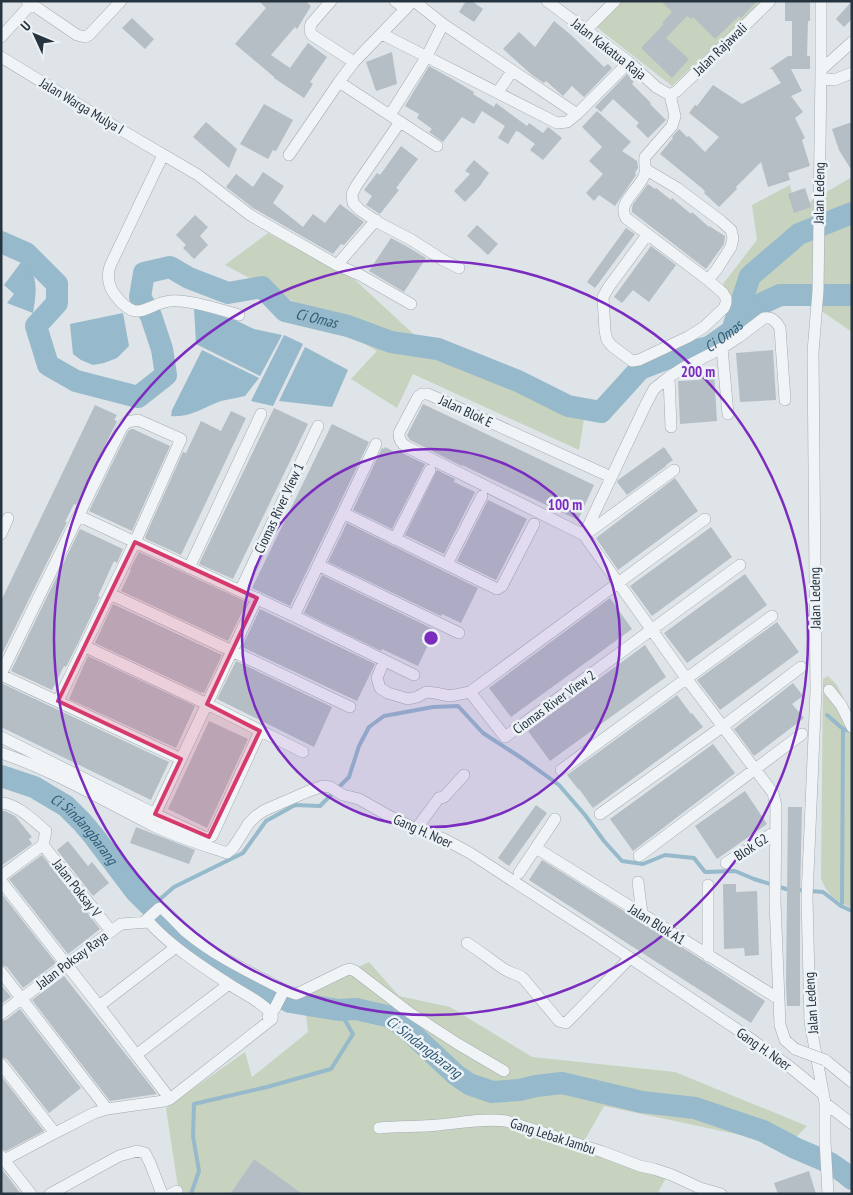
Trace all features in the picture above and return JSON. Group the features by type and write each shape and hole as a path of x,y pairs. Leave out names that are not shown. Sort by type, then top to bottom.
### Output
{"street":[{"path":"1,37 29,3 77,35 85,37 121,1"},
{"path":"331,1 311,24 310,32 354,62"},
{"path":"395,1 411,4 577,114"},
{"name":"Jalan Kakatua Raja","path":"547,1 629,62 656,87 670,95"},
{"path":"586,30 615,1"},
{"name":"Jalan Rajawali","path":"670,95 770,1"},
{"name":"Jalan Ledeng","path":"821,1 818,291 812,352 816,690 807,897 810,1022 824,1098 828,1194"},
{"path":"289,155 354,62 411,4"},
{"path":"443,24 394,119 352,194 353,203 360,210 459,268"},
{"path":"382,34 557,123 567,122 577,114 629,62"},
{"path":"852,42 821,74 834,80 852,72"},
{"name":"Jalan Warga Mulya I","path":"1,57 198,176 250,214 337,265 360,274 411,304"},
{"path":"498,92 512,71"},
{"path":"339,82 437,146"},
{"path":"647,235 608,288 603,298 607,340 632,361 640,360 704,327 724,308 726,303 723,293 647,235 626,218 624,214 623,209 630,196 645,175 645,157 672,126 675,116 670,95"},
{"path":"163,155 110,266 108,279 111,290 132,311 142,312 165,301 173,300 189,302 239,315"},
{"path":"645,169 677,188 731,230 733,238 731,247 708,280"},
{"path":"337,265 376,220"},
{"path":"584,535 654,389 668,377 722,348 764,318 774,320 780,328 785,400"},
{"path":"722,348 728,414"},
{"path":"668,377 671,426"},
{"name":"Jalan Blok E","path":"584,535 407,447 401,442 399,433 418,397 422,394 428,394 611,478"},
{"path":"189,568 261,414"},
{"path":"58,701 135,542 181,439 138,420 127,422 122,427 1,674 58,701 181,759"},
{"name":"Ciomas River View 1","path":"240,591 318,426"},
{"path":"294,616 376,444"},
{"path":"395,539 430,470"},
{"path":"584,535 674,470"},
{"path":"447,564 482,496"},
{"path":"343,513 496,589 502,586 534,524"},
{"path":"79,516 257,598 414,676"},
{"path":"1,534 8,518"},
{"path":"384,661 377,678 380,688 388,694 408,699 426,692 450,696 470,692 705,519"},
{"path":"584,535 686,678 773,793 776,806 775,902 780,1025 785,1040 795,1049 825,1060 852,1082"},
{"path":"318,565 459,633"},
{"name":"Ciomas River View 2","path":"470,692 506,737 740,566"},
{"path":"110,594 350,707"},
{"path":"155,814 257,598"},
{"path":"561,770 772,616"},
{"path":"84,646 303,752"},
{"path":"600,814 802,667"},
{"path":"829,690 841,705 851,725"},
{"path":"1,737 155,814 209,838 212,836 260,731"},
{"path":"639,856 802,734"},
{"name":"Gang H. Noer","path":"1,753 32,764 183,838 227,853 234,848 249,823 256,816 265,810 309,791 323,786 330,787 343,795 359,799 389,816 416,829 444,839 470,853 630,958 783,1062 812,1084 852,1124"},
{"path":"416,829 439,798 444,797 464,775"},
{"path":"1,803 20,810 46,831 43,845 1,876"},
{"path":"519,873 555,819"},
{"name":"Blok G2","path":"726,863 776,831"},
{"name":"Jalan Poksay V","path":"43,845 111,931"},
{"name":"Jalan Blok A1","path":"536,848 779,999"},
{"path":"1,881 170,1099"},
{"path":"638,882 642,914"},
{"path":"708,885 708,956"},
{"path":"274,1012 272,1013 176,947 147,922 158,909 163,909 186,931 214,951 284,991 296,994 346,970 355,971 410,1014 504,1071"},
{"name":"Jalan Poksay Raya","path":"1,1014 121,924 147,922"},
{"path":"468,943 504,969 523,978 559,1021 566,1023 630,958"},
{"path":"99,1006 176,947"},
{"path":"1,972 107,1109"},
{"path":"136,1055 229,984"},
{"path":"31,1194 3,1158 94,1113 107,1109 170,1099 270,1022 284,991"},
{"path":"1,1064 55,1132"},
{"name":"Gang Lebak Jambu","path":"379,1128 436,1125 492,1119 506,1121 654,1169 695,1186 721,1194"},
{"path":"50,1194 119,1156 137,1151 144,1153 150,1163 162,1194"}],"highlighted area":[{"path":"135,542 257,598 207,704 260,731 209,837 155,814 181,759 58,701"}],"green space":[{"path":"621,1 763,1 672,86 595,26"},
{"path":"852,177 852,332 807,301 734,317 723,284 757,240 752,205 790,185 796,210"},
{"path":"268,233 355,280 433,352 584,419 579,450 413,374 397,408 351,379 377,351 291,300 225,265"},
{"path":"828,676 837,685 852,716 852,908 832,896 821,878 823,679"},
{"path":"369,962 399,996 450,1007 532,1057 675,1072 807,1126 788,1145 604,1106 583,1143 667,1176 657,1194 303,1194 254,1159 230,1194 179,1194 166,1108 245,1052 252,1077 308,1032 304,994"}],"water":[{"path":"25,257 35,284 33,313 7,303 14,294 4,285"},
{"path":"194,308 235,320 254,329 282,335 260,376 196,344"},
{"path":"123,313 129,346 117,358 93,365 73,354 70,324"},
{"path":"284,335 303,344 273,406 251,401"},
{"path":"305,347 348,370 332,407 279,401"},
{"path":"202,350 259,378 245,396 221,401 191,414 171,416 172,410"}],"building":[{"path":"259,1 306,1 311,6 297,29 295,27 271,55 290,68 308,43 327,57 310,82 313,84 304,98 274,78 235,44 266,8"},
{"path":"466,1 472,1 483,9 474,22 459,12"},
{"path":"661,1 757,1 741,18 739,16 715,39 693,17 691,19 687,16 666,38 689,59 672,78 641,48 664,24 662,23 672,12"},
{"path":"785,1 810,1 807,56 810,56 810,69 791,69 802,91 791,96 803,112 795,118 805,138 802,140 810,166 788,173 790,180 768,187 761,162 719,207 704,193 703,189 660,154 679,129 705,152 719,137 689,113 695,105 697,106 713,85 742,104 781,83 772,69 769,69 788,56 792,56 792,21 785,21"},
{"path":"852,1 852,19 844,27 836,19"},
{"path":"132,18 154,39 145,49 122,28"},
{"path":"554,21 604,67 608,64 612,68 584,97 572,86 563,96 546,81 544,83 532,75 503,49 519,32 535,47"},
{"path":"392,52 397,84 376,91 366,62"},
{"path":"429,66 474,92 473,94 494,107 496,103 527,126 529,123 543,133 548,127 562,138 543,160 530,150 535,144 519,132 516,131 508,144 498,138 505,126 482,111 474,124 462,117 443,142 429,132 432,129 417,118 419,114 405,106"},
{"path":"627,74 634,81 632,84 666,120 648,138 636,126 639,123 613,99 601,112 595,107"},
{"path":"264,104 293,120 276,151 273,150 268,159 240,144"},
{"path":"597,111 631,142 622,151 637,161 636,175 615,206 599,195 594,201 586,193 603,174 589,161 602,147 582,127"},
{"path":"206,122 237,149 229,168 193,137"},
{"path":"852,122 852,171 839,150 832,129"},
{"path":"401,146 418,159 396,188 399,190 380,214 366,205 372,196 364,190 377,173 380,175"},
{"path":"474,160 489,173 465,202 454,191 470,174 465,171"},
{"path":"263,172 284,186 273,203 303,227 313,214 325,223 340,204 364,222 344,245 341,244 333,254 253,208 226,187 236,174 253,187"},
{"path":"648,184 671,200 672,198 709,227 725,236 724,244 706,269 632,212 633,204"},
{"path":"805,188 811,207 794,213 788,194"},
{"path":"195,215 208,227 200,236 208,245 194,259 183,248 186,245 176,235"},
{"path":"477,225 498,244 488,255 467,236"},
{"path":"626,228 635,234 595,288 587,282"},
{"path":"391,238 426,258 404,292 369,271"},
{"path":"651,246 676,265 649,302 633,290 622,303 614,297"},
{"path":"773,350 776,400 740,402 736,353"},
{"path":"714,372 717,421 680,424 678,381 698,380 697,373"},
{"path":"423,404 594,485 578,520 410,440 407,435"},
{"path":"95,405 117,415 114,420 117,421 76,505 74,504 65,522 67,522 1,656 1,601"},
{"path":"274,408 308,424 233,579 199,564"},
{"path":"231,411 246,418 181,555 146,539 145,537 183,452 186,453 201,421 221,431"},
{"path":"332,424 369,442 290,606 252,588"},
{"path":"131,429 170,446 132,531 89,511 128,431"},
{"path":"385,447 397,453 398,450 425,464 392,529 353,510 382,448 384,449"},
{"path":"664,447 673,460 627,495 617,482 618,480"},
{"path":"437,470 455,479 454,482 475,492 444,554 405,535"},
{"path":"675,478 698,511 618,570 596,538"},
{"path":"488,500 527,519 496,580 457,561"},
{"path":"347,523 478,588 461,623 442,614 441,616 328,562"},
{"path":"711,527 732,557 652,616 630,586"},
{"path":"80,529 123,549 117,563 114,561 98,596 100,597 77,645 52,690 11,671"},
{"path":"139,552 247,602 228,641 121,591"},
{"path":"745,574 767,605 687,663 664,633"},
{"path":"322,575 435,630 418,666 382,649 381,651 304,613"},
{"path":"610,598 632,629 511,717 489,688"},
{"path":"113,604 222,655 204,693 95,643"},
{"path":"260,609 375,664 357,701 242,647"},
{"path":"777,622 799,652 720,710 697,680"},
{"path":"645,645 666,677 550,761 528,731"},
{"path":"88,656 195,706 176,748 69,699"},
{"path":"236,661 332,707 314,747 217,699"},
{"path":"1,683 169,762 151,800 1,727"},
{"path":"793,683 803,696 792,704 804,718 754,756 734,729"},
{"path":"677,695 703,727 593,808 567,775"},
{"path":"209,721 248,739 207,828 168,809"},
{"path":"713,744 735,773 633,851 610,819"},
{"path":"745,791 767,824 717,859 695,826"},
{"path":"536,805 547,813 509,866 498,858"},
{"path":"788,807 802,807 800,1006 787,1006"},
{"path":"1,811 15,816 32,837 29,839 32,844 1,866"},
{"path":"136,827 195,850 189,864 130,843"},
{"path":"68,841 88,866 92,862 109,883 93,896 57,850"},
{"path":"42,855 100,929 68,954 9,879"},
{"path":"542,860 765,1001 751,1023 529,880"},
{"path":"723,884 736,884 736,892 757,891 759,955 745,956 744,948 724,949"},
{"path":"1,893 56,963 23,988 7,967 1,965"},
{"path":"64,976 157,1094 110,1101 32,1000"},
{"path":"1,985 11,997 1,1004"},
{"path":"20,1009 81,1088 49,1113 7,1059 1,1057 1,1021 6,1020"},
{"path":"1,1076 44,1131 6,1151 1,1149"},
{"path":"254,1159 303,1194 230,1194"},
{"path":"1,1168 21,1194 1,1194"},
{"path":"809,1171 816,1194 778,1194 774,1183"}],"waterway":[{"path":"733,328 750,276 799,234 852,213"},
{"name":"Ci Omas","path":"1,242 26,253 57,284 57,303 36,326 48,365 76,381 138,397 166,375 162,349 151,316 140,297 144,273 170,267 189,278 228,293 262,287 285,311 348,326 391,342 438,349 518,381 568,406 601,412 640,369 671,357 709,347 732,331 763,303 780,295 852,295"},
{"path":"151,907 174,887 243,853 266,821 295,805 320,806 349,777 359,746 369,727 384,716 433,707 458,706 483,733 559,785 622,861 643,864 665,855 694,858 705,872 735,871 786,889 823,892 841,906 852,911"},
{"path":"827,715 843,729 852,731"},
{"path":"842,903 843,729"},
{"name":"Ci Sindangbarang","path":"1,776 34,787 66,806 93,835 136,892 188,943 239,975 290,1002 339,1010 356,1009 391,1017 409,1031 456,1075 469,1084 492,1092 562,1083 642,1102 695,1108 763,1131 795,1148 830,1163 852,1179"},
{"path":"191,1194 199,1171 193,1136 194,1104 267,1087 331,1069 353,1034 339,1010"}]}
